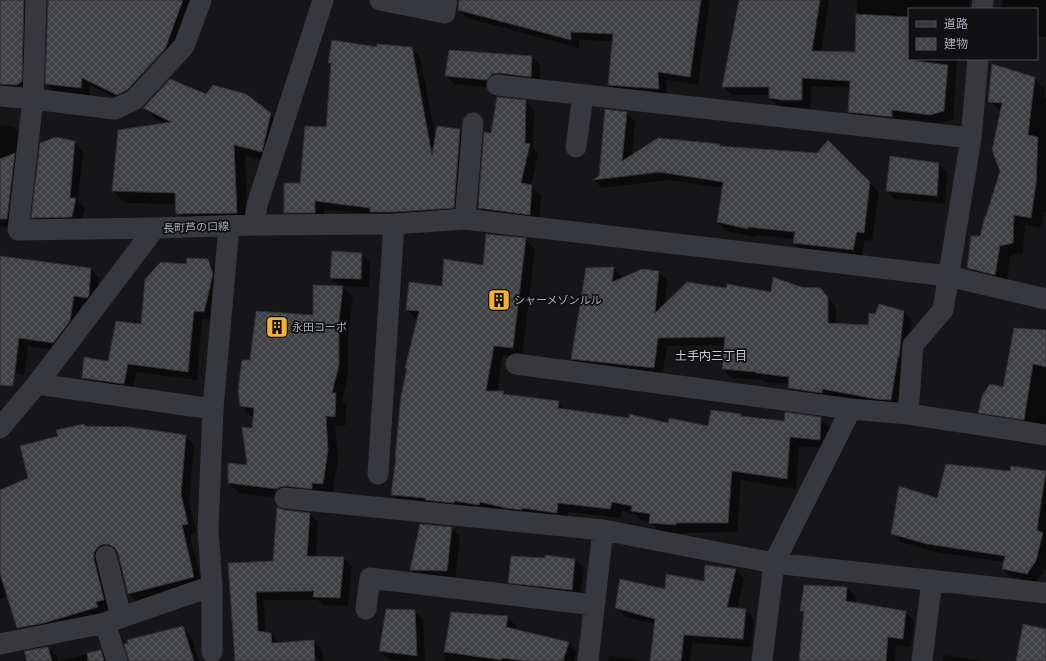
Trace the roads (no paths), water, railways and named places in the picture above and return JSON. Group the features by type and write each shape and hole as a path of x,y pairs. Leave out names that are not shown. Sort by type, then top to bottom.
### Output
{"street":[{"path":"36,0 33,98 18,230 155,228"},
{"path":"0,96 33,98 115,109 134,100 184,46 201,0"},
{"path":"254,224 256,206 323,0"},
{"path":"380,0 445,12 447,0"},
{"path":"908,414 913,345 943,310 971,138 978,60"},
{"path":"497,86 971,138"},
{"path":"576,147 583,95"},
{"path":"465,219 473,123"},
{"name":"長町芦の口線","path":"0,428 37,384 155,228 254,224 394,224 465,219 948,276 1046,299"},
{"path":"378,474 394,224"},
{"path":"212,652 212,586 208,530 213,409 229,226"},
{"path":"516,364 852,409 908,414 1046,435"},
{"path":"37,384 213,409"},
{"path":"762,661 774,563 852,409"},
{"path":"286,498 603,530 774,563 1046,593"},
{"path":"588,661 603,530"},
{"path":"106,556 117,661"},
{"path":"366,609 370,578 594,606"},
{"path":"922,661 932,580"},
{"path":"0,642 113,620 212,586"}],"place":[{"name":"シャーメゾンルル","path":"499,300"},
{"name":"永田コーポ","path":"277,327"}],"district":[{"name":"土手内三丁目","path":"711,356"}]}
